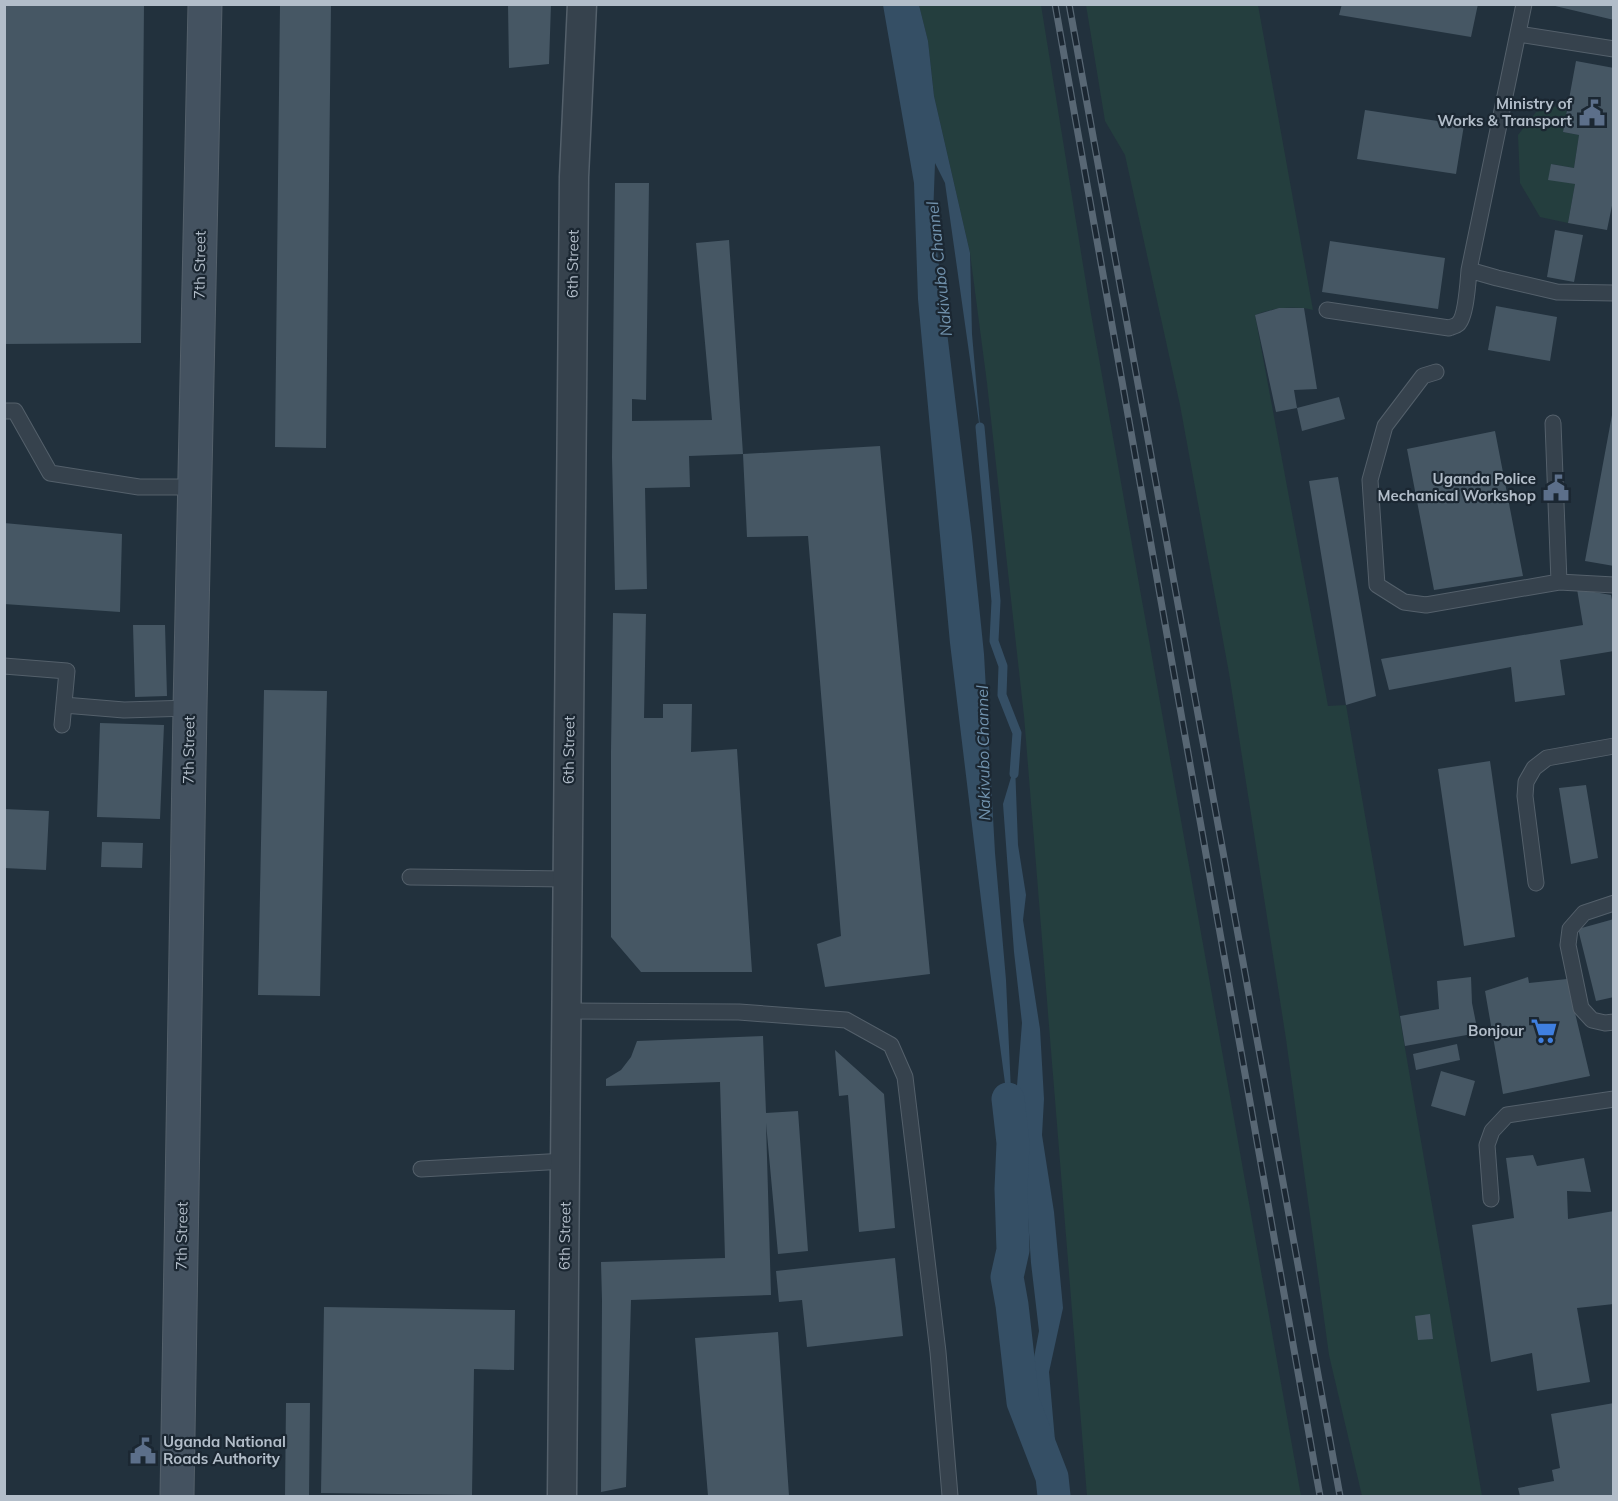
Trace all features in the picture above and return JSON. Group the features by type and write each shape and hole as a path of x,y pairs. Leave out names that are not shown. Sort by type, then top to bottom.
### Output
{"street":[{"name":"7th Street","path":"177,1497 205,4"},
{"name":"6th Street","path":"562,1497 574,177 582,4"}],"lane":[{"path":"1327,310 1449,328 1460,322 1524,4"},
{"path":"1518,34 1614,49"},
{"path":"1469,270 1497,279 1557,292 1614,293"},
{"path":"1436,372 1423,376 1385,426 1370,480 1377,585 1404,602 1426,605 1559,582 1614,585"},
{"path":"4,411 15,411 50,473 140,487 195,487"},
{"path":"1553,423 1559,582"},
{"path":"4,666 67,671 62,725"},
{"path":"64,705 124,710 190,708"},
{"path":"1536,883 1525,796 1526,782 1534,768 1546,758 1614,746"},
{"path":"410,877 568,879"},
{"path":"1614,903 1584,913 1570,929 1568,945 1581,1008 1592,1020 1605,1023 1614,1022"},
{"path":"567,1011 739,1012 846,1020 891,1045 905,1077 938,1352 951,1497"},
{"path":"1491,1199 1487,1145 1492,1131 1507,1115 1614,1099"},
{"path":"421,1169 566,1161"}],"green space":[{"path":"919,5 1041,5 1090,308 1301,1496 1087,1496 1024,716 987,383 970,253 934,96 928,41"},
{"path":"1086,5 1258,5 1313,310 1283,308 1255,315 1328,706 1346,705 1482,1496 1362,1496 1329,1355 1286,1039 1229,673 1180,405 1125,155 1105,121"},
{"path":"1568,103 1563,132 1579,135 1574,168 1552,164 1549,179 1575,184 1568,223 1540,217 1520,183 1518,135 1536,112"}],"water":[{"path":"883,5 919,5 928,41 934,96 970,253 972,334 981,437 945,183 935,163 933,217 984,654 995,853 1006,980 1013,1136 1022,1023 1014,952 1003,804 1015,764 1018,845 1026,895 1023,920 1040,1029 1044,1099 1042,1135 1054,1212 1063,1308 1049,1372 1056,1452 1065,1496 1042,1496 1041,1476 1026,1432 1030,1379 1039,1331 1031,1263 1024,1158 1013,1143 986,941 950,643 918,299 914,183"}],"building":[{"path":"4,4 144,4 141,343 4,344"},
{"path":"280,4 331,4 326,448 275,447"},
{"path":"508,4 551,4 549,64 509,68"},
{"path":"1342,4 1478,4 1471,37 1339,15"},
{"path":"1614,4 1614,20 1551,5"},
{"path":"1576,61 1614,68 1614,196 1607,230 1568,223 1575,184 1548,180 1551,164 1574,168 1579,135 1563,132"},
{"path":"1365,110 1464,125 1456,174 1357,159"},
{"path":"615,183 649,183 646,400 632,399 632,421 712,420 696,243 729,240 743,454 689,456 690,487 645,488 647,589 615,590 612,457"},
{"path":"1555,230 1583,235 1574,282 1547,277"},
{"path":"1330,241 1445,258 1438,309 1322,292"},
{"path":"1496,306 1557,317 1550,361 1488,350"},
{"path":"1279,308 1304,308 1317,389 1294,390 1297,408 1276,412 1255,315"},
{"path":"1339,397 1345,419 1302,431 1297,408"},
{"path":"1612,415 1614,415 1614,566 1585,561"},
{"path":"1495,431 1523,576 1434,590 1407,449"},
{"path":"880,446 930,974 825,987 817,944 841,936 808,536 747,537 743,454"},
{"path":"1338,477 1376,696 1346,705 1309,481"},
{"path":"4,523 122,534 120,612 4,604"},
{"path":"1577,589 1611,595 1614,610 1614,651 1560,660 1565,695 1515,702 1511,667 1389,690 1381,659 1583,625"},
{"path":"613,613 646,614 644,718 663,718 663,704 692,704 691,752 737,749 752,972 641,972 611,937"},
{"path":"133,625 165,625 167,696 135,697"},
{"path":"264,690 327,691 320,996 258,995"},
{"path":"100,723 164,725 160,819 97,817"},
{"path":"1490,761 1515,937 1464,946 1438,769"},
{"path":"1586,785 1598,858 1571,864 1559,788"},
{"path":"4,809 49,811 46,870 4,868"},
{"path":"102,842 143,843 142,868 101,867"},
{"path":"1614,919 1614,997 1596,1001 1578,929"},
{"path":"1471,977 1472,1003 1478,1033 1405,1046 1400,1016 1439,1009 1437,981"},
{"path":"1528,977 1529,983 1567,979 1590,1076 1503,1094 1485,991"},
{"path":"763,1036 766,1113 798,1111 808,1251 778,1254 766,1123 771,1295 631,1300 626,1487 601,1492 601,1262 725,1258 720,1082 606,1086 606,1079 621,1070 631,1057 637,1041"},
{"path":"1457,1044 1460,1060 1416,1070 1413,1054"},
{"path":"835,1050 884,1094 895,1228 859,1232 848,1095 839,1096"},
{"path":"1441,1071 1475,1081 1465,1116 1431,1106"},
{"path":"1533,1155 1537,1166 1584,1158 1591,1192 1567,1191 1568,1219 1614,1211 1614,1304 1577,1308 1590,1382 1537,1391 1532,1353 1491,1362 1472,1225 1514,1218 1506,1158"},
{"path":"895,1258 903,1336 807,1347 802,1300 779,1302 776,1271"},
{"path":"324,1307 515,1310 514,1370 474,1369 472,1495 321,1493"},
{"path":"1430,1314 1433,1339 1418,1340 1415,1316"},
{"path":"778,1332 789,1496 708,1496 695,1338"},
{"path":"286,1403 310,1403 309,1496 285,1496"},
{"path":"1614,1403 1614,1496 1520,1496 1518,1488 1554,1481 1552,1470 1560,1468 1551,1414"}],"waterway":[{"path":"980,427 996,601 994,641 1003,666 1002,695 1017,733 1014,774"},
{"name":"Nakivubo Channel","path":"1008,1099 1013,1143 1011,1189 1013,1250 1007,1277 1023,1402 1052,1477 1054,1496"}],"railway":[{"path":"1055,4 1320,1496"},
{"path":"1069,4 1340,1496"}],"place":[{"name":"Ministry of Works & Transport","path":"1592,113"},
{"name":"Uganda Police Mechanical Workshop","path":"1556,488"},
{"name":"Bonjour","path":"1544,1031"},
{"name":"Uganda National Roads Authority","path":"143,1451"}]}
